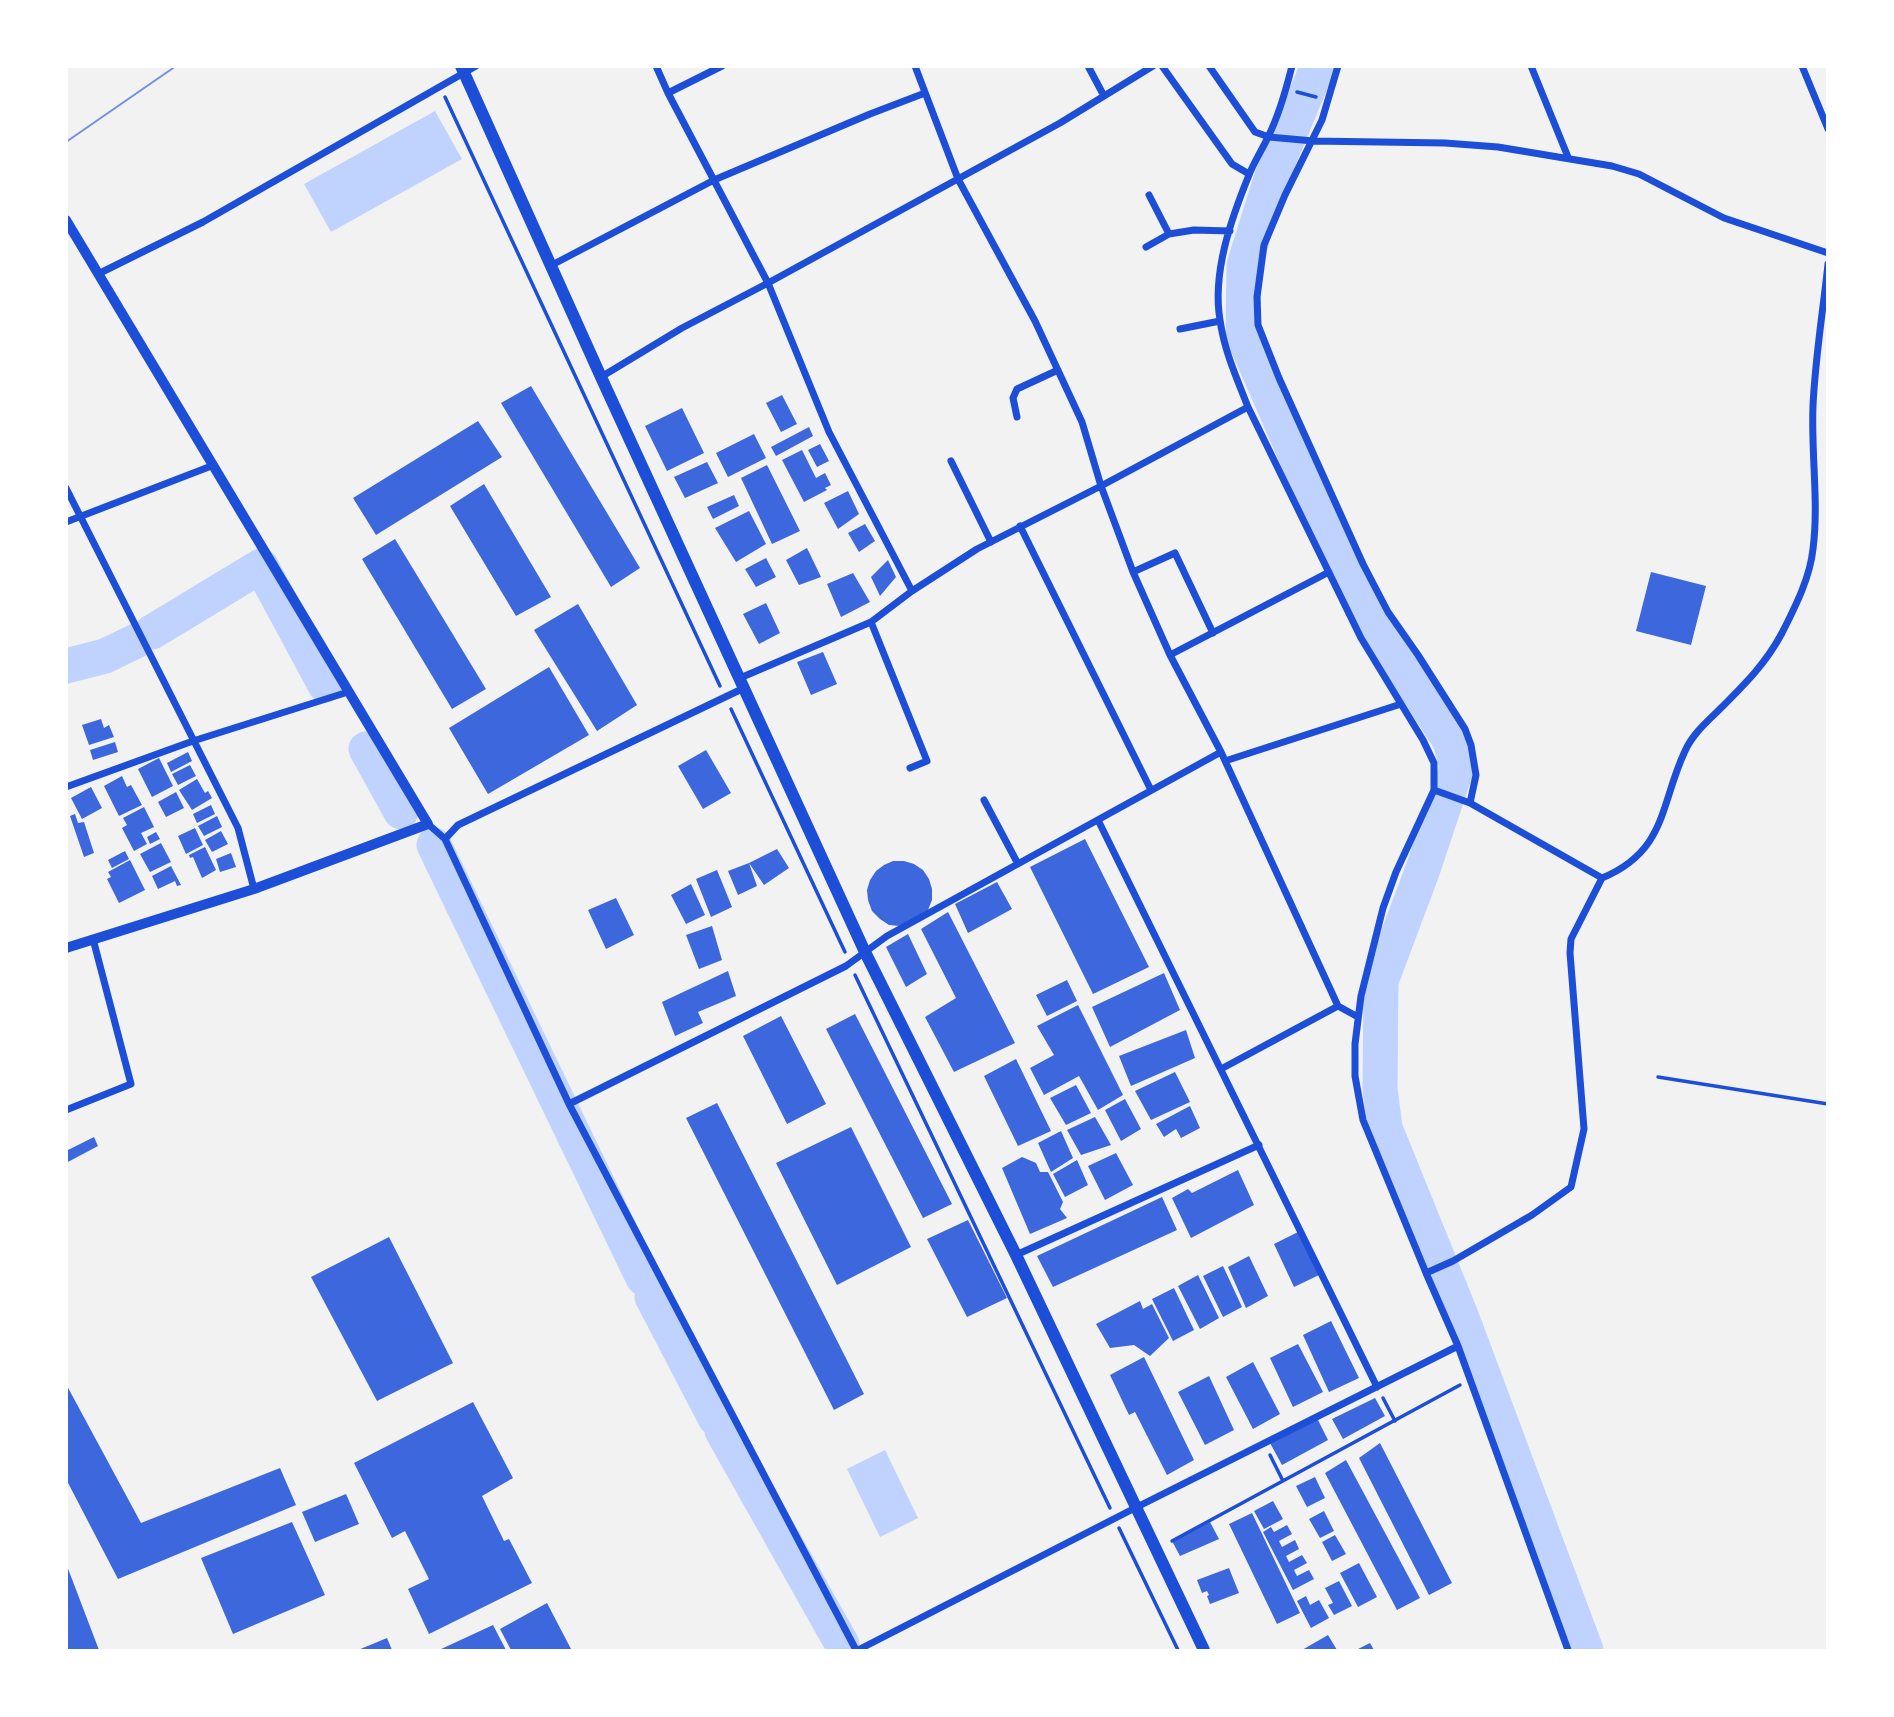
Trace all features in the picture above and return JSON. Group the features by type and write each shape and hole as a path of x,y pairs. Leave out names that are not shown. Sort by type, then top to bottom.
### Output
{"main road":[{"path":"462,70 865,952 1016,1255 1204,1650"}],"street":[{"path":"98,274 203,222 441,88 462,70 476,66"},
{"path":"656,66 768,283 828,432 912,591"},
{"path":"668,93 722,66"},
{"path":"915,66 958,179 1035,321 1082,422 1101,486 1133,572 1170,654 1221,752 1338,1006 1357,1017"},
{"path":"1088,66 1104,96"},
{"path":"601,377 682,328 1070,118 1153,66"},
{"path":"1162,66 1232,164 1249,174"},
{"path":"1209,66 1255,132 1310,141 1445,143 1498,147 1612,166 1639,174 1724,218 1828,253"},
{"path":"1292,66 1269,136 1249,174 1222,257 1217,288 1220,321 1248,407 1361,638 1423,740 1434,763 1438,791 1396,872 1383,908 1357,1017 1355,1076 1363,1120 1458,1346 1568,1650"},
{"path":"1338,66 1322,120 1284,195 1264,245 1257,297 1258,325 1363,565 1388,612 1465,729 1471,745 1476,775 1466,802"},
{"path":"1531,66 1568,157"},
{"path":"1802,66 1827,128"},
{"path":"550,266 714,180 925,93"},
{"path":"1149,195 1169,234"},
{"path":"66,220 428,824 445,839 569,1104 857,1650 1458,1346"},
{"path":"1146,247 1169,234 1194,230 1230,231"},
{"path":"1428,1272 1453,1261 1532,1215 1571,1187 1584,1129 1570,953 1572,939 1602,878 1621,870 1653,837 1663,816 1685,750 1695,735 1759,670 1781,634 1806,581 1813,551 1815,507 1813,407 1828,264"},
{"path":"1180,329 1220,321"},
{"path":"1017,416 1013,398 1017,389 1058,370"},
{"path":"445,839 458,825 725,697 742,683 871,622 912,591 991,542 1248,407"},
{"path":"951,461 991,542"},
{"path":"66,522 214,465"},
{"path":"66,488 238,828 254,888"},
{"path":"1020,526 1151,790"},
{"path":"1133,572 1175,553 1213,633"},
{"path":"1170,654 1329,572"},
{"path":"871,622 927,761 910,768"},
{"path":"66,787 193,741 348,692"},
{"path":"1225,761 1401,704"},
{"path":"569,1104 850,963 887,936 1221,752"},
{"path":"1438,791 1466,802 1602,878"},
{"path":"984,800 1018,864"},
{"path":"1098,820 1377,1387"},
{"path":"66,947 254,888 428,824"},
{"path":"66,1110 131,1084 93,939"},
{"path":"1221,1069 1338,1006"},
{"path":"1016,1255 1259,1145"}],"path":[{"path":"441,88 850,963 1178,1650"},
{"path":"1297,92 1320,98"},
{"path":"1658,1077 1828,1104"},
{"path":"1172,1541 1470,1380"},
{"path":"1377,1387 1395,1421"},
{"path":"1264,1443 1283,1481"}],"water":[{"path":"435,111 462,159 331,232 304,184"},
{"path":"885,1450 918,1518 880,1537 847,1469"}],"building":[{"path":"531,386 640,568 611,587 501,403"},
{"path":"782,395 797,424 781,432 766,403"},
{"path":"682,408 704,453 667,471 645,426"},
{"path":"478,421 502,457 376,535 353,498"},
{"path":"809,427 813,436 776,456 771,447"},
{"path":"754,434 766,458 728,477 716,453"},
{"path":"820,444 829,461 817,467 808,450"},
{"path":"802,450 816,478 825,473 831,485 804,502 782,460"},
{"path":"707,462 718,483 685,498 674,477"},
{"path":"767,465 800,531 772,544 741,478"},
{"path":"484,484 551,597 516,616 450,506"},
{"path":"848,491 859,514 838,529 824,503"},
{"path":"734,495 739,506 713,519 707,507"},
{"path":"749,511 766,544 736,562 715,528"},
{"path":"865,524 875,541 859,552 848,533"},
{"path":"395,539 486,689 452,709 362,559"},
{"path":"807,548 821,577 799,585 786,560"},
{"path":"766,558 776,577 756,587 745,569"},
{"path":"888,560 896,577 880,596 871,577"},
{"path":"1651,572 1706,586 1691,645 1636,631"},
{"path":"853,573 870,602 841,617 827,584"},
{"path":"766,603 780,633 759,644 743,614"},
{"path":"578,604 637,705 597,731 534,630"},
{"path":"823,652 837,684 811,695 797,662"},
{"path":"549,667 589,735 488,794 449,728"},
{"path":"101,719 104,728 109,725 114,737 89,745 82,725"},
{"path":"115,742 118,752 93,760 90,750"},
{"path":"706,750 731,793 703,809 678,766"},
{"path":"188,752 192,761 171,772 167,763"},
{"path":"159,758 173,786 152,797 138,769"},
{"path":"190,765 196,776 178,785 172,774"},
{"path":"122,776 127,787 131,785 142,805 119,816 104,786"},
{"path":"197,779 205,793 208,791 212,798 192,810 179,790"},
{"path":"91,787 102,808 82,819 71,798"},
{"path":"176,792 184,808 166,817 158,802"},
{"path":"211,805 215,814 197,823 193,814"},
{"path":"144,807 154,827 141,833 147,844 134,851 122,828 127,825 123,818"},
{"path":"75,814 78,823 84,822 94,853 84,857 70,816"},
{"path":"217,816 222,827 204,836 198,826"},
{"path":"195,828 203,845 186,854 178,836"},
{"path":"221,831 228,844 212,852 205,840"},
{"path":"156,832 160,839 150,844 147,837"},
{"path":"1085,839 1149,967 1093,994 1030,867"},
{"path":"161,843 171,862 150,872 140,854"},
{"path":"205,847 216,870 202,878 193,857 190,858 189,855"},
{"path":"777,849 789,868 764,885 749,863"},
{"path":"125,851 129,859 112,868 108,860"},
{"path":"231,853 236,867 220,872 216,859"},
{"path":"130,860 145,890 119,903 107,879 111,877 108,872"},
{"path":"893,861 914,864 923,870 932,889 928,910 900,926 889,925 880,919 872,911 868,900 870,880 876,871"},
{"path":"749,863 757,886 738,895 728,871"},
{"path":"171,866 181,885 177,886 175,881 158,889 152,876"},
{"path":"717,870 732,907 711,917 696,879"},
{"path":"997,882 1012,909 968,933 955,904"},
{"path":"691,884 705,915 686,924 671,895"},
{"path":"616,898 634,935 606,949 588,910"},
{"path":"948,912 1015,1043 954,1072 925,1017 956,998 921,929"},
{"path":"712,926 722,960 699,969 686,935"},
{"path":"908,934 927,974 906,987 886,947"},
{"path":"728,971 736,996 698,1012 703,1023 675,1036 662,1002"},
{"path":"1164,973 1180,1010 1110,1047 1092,1007"},
{"path":"1067,980 1077,1001 1047,1016 1036,995"},
{"path":"1078,1005 1123,1095 1098,1110 1079,1076 1044,1095 1030,1068 1054,1055 1037,1026"},
{"path":"855,1014 952,1204 923,1218 826,1029"},
{"path":"781,1016 826,1104 787,1124 743,1036"},
{"path":"1186,1030 1195,1058 1131,1086 1119,1056"},
{"path":"1016,1059 1051,1131 1018,1146 984,1076"},
{"path":"1175,1072 1190,1102 1151,1120 1135,1091"},
{"path":"1076,1085 1091,1113 1066,1125 1050,1098"},
{"path":"1125,1099 1141,1129 1121,1141 1105,1110"},
{"path":"717,1103 864,1394 834,1410 686,1118"},
{"path":"1190,1106 1200,1128 1181,1138 1176,1129 1164,1137 1156,1124"},
{"path":"1095,1117 1111,1145 1081,1155 1067,1130"},
{"path":"851,1127 911,1247 837,1285 776,1163"},
{"path":"1061,1131 1073,1158 1051,1172 1038,1143"},
{"path":"94,1137 98,1146 66,1163 66,1151"},
{"path":"1116,1153 1133,1185 1105,1200 1088,1166"},
{"path":"1022,1157 1036,1163 1040,1172 1048,1172 1063,1202 1060,1209 1067,1218 1030,1234 1002,1168"},
{"path":"1077,1160 1088,1185 1065,1197 1053,1174"},
{"path":"1238,1170 1254,1205 1191,1238 1172,1198 1188,1189 1192,1193"},
{"path":"1162,1197 1177,1230 1053,1287 1037,1256"},
{"path":"968,1220 1007,1298 967,1317 927,1239"},
{"path":"1298,1232 1319,1275 1294,1287 1274,1244"},
{"path":"389,1237 453,1363 377,1401 311,1277"},
{"path":"1249,1256 1268,1296 1246,1308 1228,1267"},
{"path":"1223,1266 1242,1307 1223,1317 1203,1276"},
{"path":"1198,1275 1219,1318 1200,1329 1178,1286"},
{"path":"1174,1288 1194,1330 1173,1341 1152,1299"},
{"path":"1140,1301 1143,1309 1152,1304 1169,1338 1150,1356 1134,1345 1110,1348 1096,1324"},
{"path":"1331,1321 1359,1378 1329,1392 1303,1335"},
{"path":"1298,1344 1323,1392 1293,1407 1270,1358"},
{"path":"1144,1357 1194,1460 1167,1475 1135,1412 1129,1415 1110,1375"},
{"path":"1253,1362 1280,1414 1253,1429 1226,1377"},
{"path":"1209,1376 1234,1430 1205,1445 1178,1392"},
{"path":"66,1384 141,1523 280,1468 296,1505 118,1579 66,1479"},
{"path":"1375,1398 1385,1416 1343,1439 1332,1419"},
{"path":"473,1402 513,1478 482,1496 504,1541 509,1539 532,1583 429,1634 408,1589 429,1579 405,1531 392,1538 354,1463"},
{"path":"1317,1418 1328,1440 1282,1465 1270,1443"},
{"path":"1380,1443 1452,1583 1429,1595 1359,1458"},
{"path":"1346,1460 1420,1598 1397,1610 1325,1473"},
{"path":"1315,1477 1325,1498 1307,1507 1296,1486"},
{"path":"346,1494 359,1524 315,1542 302,1512"},
{"path":"1273,1501 1283,1519 1264,1529 1254,1511"},
{"path":"1324,1511 1334,1531 1320,1538 1309,1519"},
{"path":"1252,1513 1300,1613 1277,1624 1229,1524"},
{"path":"292,1522 325,1595 233,1634 201,1558"},
{"path":"1210,1522 1219,1539 1180,1556 1172,1541"},
{"path":"1287,1525 1292,1534 1279,1541 1282,1547 1295,1540 1299,1549 1286,1556 1289,1562 1302,1555 1307,1563 1294,1570 1297,1576 1309,1570 1314,1579 1293,1590 1263,1532 1271,1527 1274,1532"},
{"path":"1335,1535 1346,1554 1332,1561 1322,1542"},
{"path":"1359,1563 1377,1597 1358,1607 1340,1573"},
{"path":"67,1566 99,1650 66,1650"},
{"path":"1229,1568 1239,1593 1210,1604 1207,1591 1202,1593 1197,1580"},
{"path":"1339,1581 1352,1606 1334,1615 1328,1605 1333,1603 1325,1588"},
{"path":"1306,1596 1310,1605 1319,1600 1329,1618 1311,1628 1297,1601"},
{"path":"547,1603 571,1649 511,1650 500,1629"},
{"path":"493,1625 506,1650 439,1650"},
{"path":"1328,1635 1337,1650 1302,1650"},
{"path":"387,1638 392,1650 358,1650"},
{"path":"1370,1643 1374,1650 1356,1650"}],"waterway":[{"path":"1318,66 1272,176 1244,265 1243,335 1308,484 1385,641 1450,741 1457,767 1381,981 1380,1089 1385,1128 1462,1318 1586,1650"},
{"path":"152,632 261,566 325,685"},
{"path":"66,666 105,656 136,641"},
{"path":"366,749 401,812"},
{"path":"434,845 643,1278"},
{"path":"652,1297 715,1418"},
{"path":"722,1431 842,1644"}],"tram line":[{"path":"66,142 176,66"}]}
